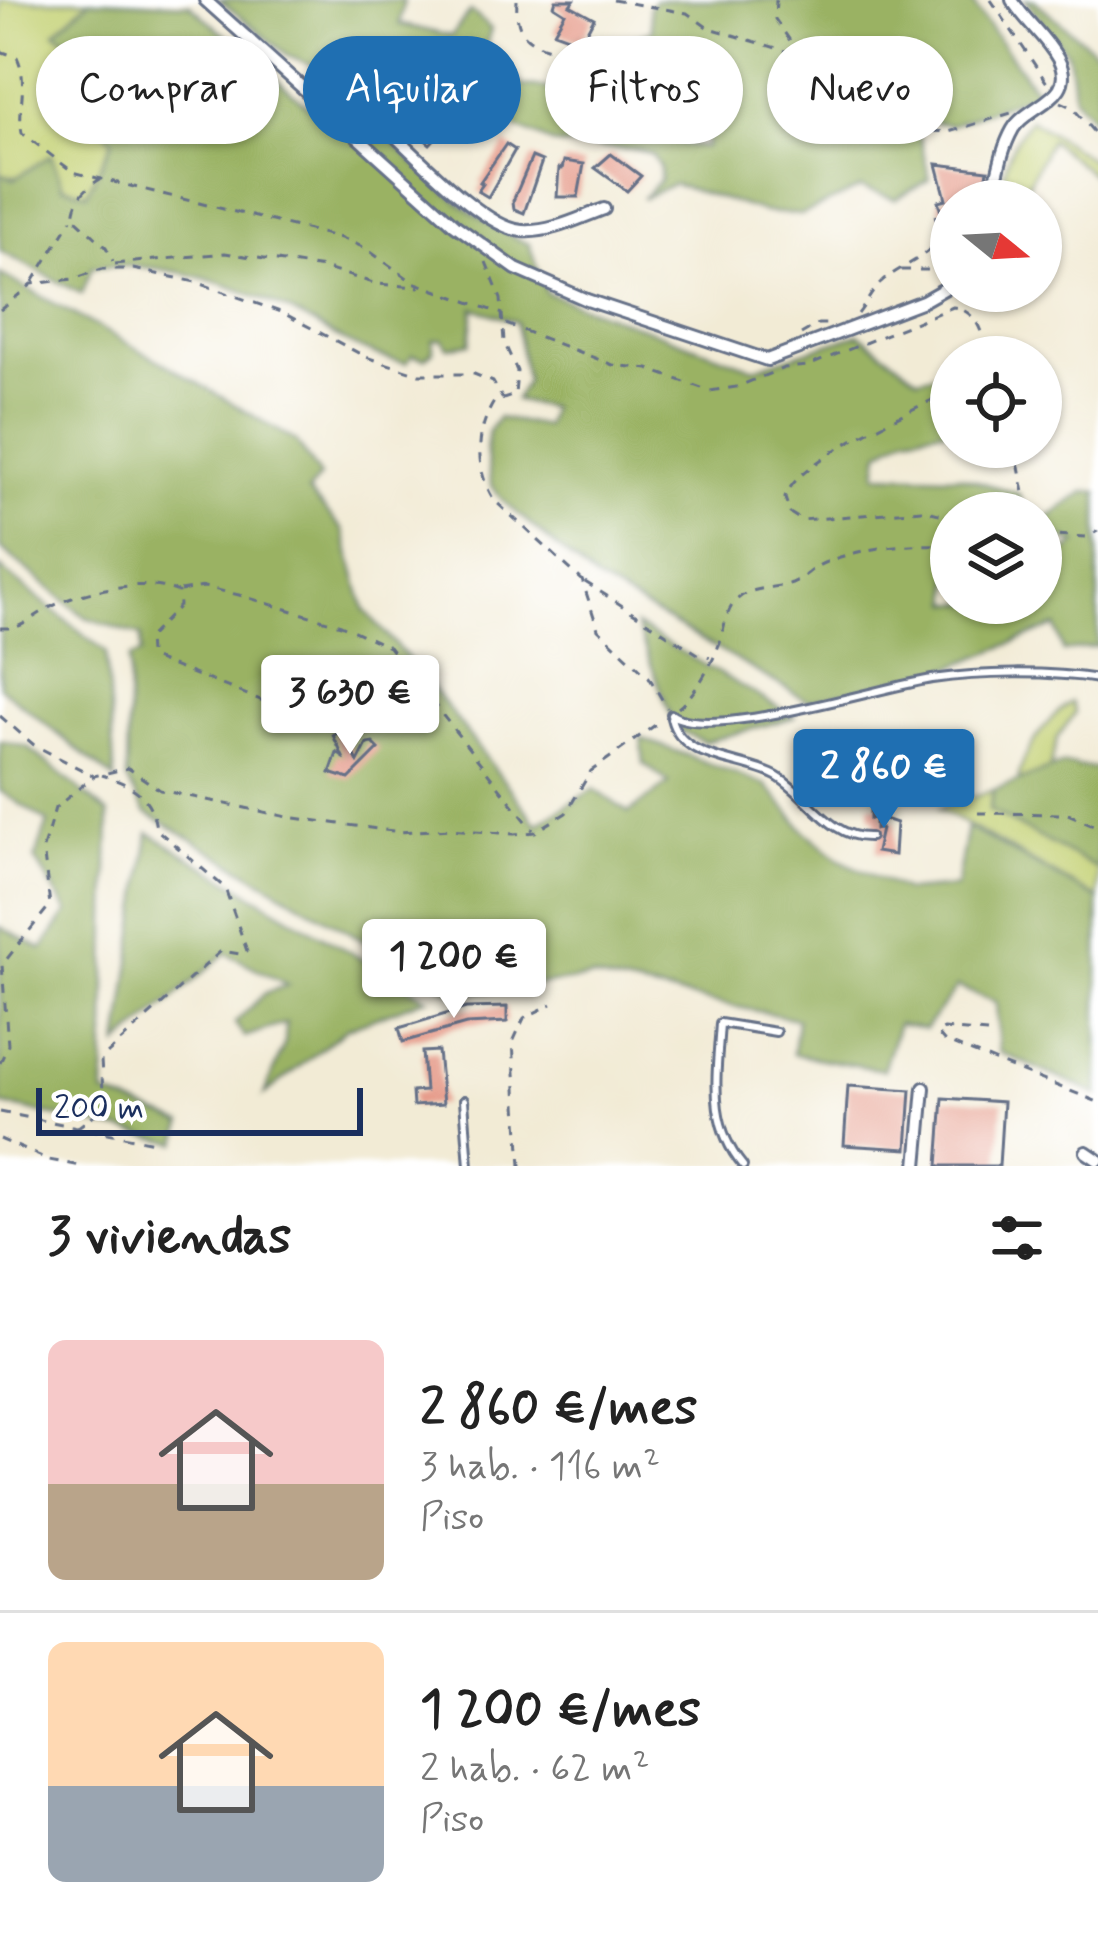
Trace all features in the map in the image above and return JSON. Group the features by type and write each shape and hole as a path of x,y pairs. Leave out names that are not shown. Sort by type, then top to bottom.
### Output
{"street":[{"path":"205,0 303,89"},
{"path":"997,180 1005,146 1024,116 1054,98 1063,76 1060,62 1012,0"},
{"path":"362,144 498,258 573,295 764,360 930,297"},
{"path":"405,144 481,212 513,230 542,230 604,209"},
{"path":"917,1166 924,1088"},
{"path":"1086,1152 1098,1160"}],"lane":[{"path":"671,714 685,722 733,721 910,682 959,676 1098,679"},
{"path":"671,714 674,730 683,741 774,775 801,793 835,828 852,838 870,837"},
{"path":"743,1166 730,1151 716,1116 720,1023 776,1031"},
{"path":"464,1100 469,1166"}],"path":[{"path":"517,0 518,22 530,41 545,48"},
{"path":"614,0 687,14 707,28 767,45"},
{"path":"776,0 775,19 787,36"},
{"path":"991,0 1054,98 1072,107 1098,137"},
{"path":"0,51 17,57 22,69 22,133 73,172 341,238 424,286 503,314"},
{"path":"953,131 1016,112 1024,116"},
{"path":"0,310 32,284 74,217 75,204 86,188 103,177"},
{"path":"74,217 106,247 116,267"},
{"path":"479,244 498,286 504,342 518,384 514,395 494,402 482,428 480,457 489,494 582,580 698,654 711,657"},
{"path":"856,315 880,284 930,246"},
{"path":"32,284 73,279 102,269 225,253 323,268 377,284 424,286"},
{"path":"923,253 930,257"},
{"path":"899,270 929,270 930,264"},
{"path":"116,267 196,282 283,313 366,357 419,374 474,374 493,382 503,399"},
{"path":"504,323 613,365 648,369 710,391 822,361 953,307 969,312 982,336"},
{"path":"801,334 818,324 842,322"},
{"path":"930,402 872,428 796,479 785,498 790,513 801,520 930,512"},
{"path":"1062,535 1085,537 1098,531"},
{"path":"0,1063 8,1046 2,965 50,904 43,848 55,808 94,776 128,767 160,790 288,817 400,832 535,832 566,813 591,771 697,693 734,602 745,594 798,581 829,561 930,544"},
{"path":"582,580 598,629 649,677 671,714"},
{"path":"0,628 18,629 40,612 72,599 134,585 178,592 204,587 341,625 389,647 535,832"},
{"path":"178,592 179,606 148,638 154,659 266,702 314,680 330,690 332,704"},
{"path":"0,716 34,746 94,776"},
{"path":"77,1128 104,1107 101,1060 221,951 248,951 225,888 156,829 154,810 135,787 101,774"},
{"path":"978,813 1068,814 1098,827"},
{"path":"520,1166 521,1119 513,1041 524,1018 552,1004"},
{"path":"987,1034 945,1029 937,1033 944,1041 1098,1102"},
{"path":"0,1112 159,1143"},
{"path":"0,1139 49,1160 80,1166"}],"green space":[{"path":"0,0 90,0 56,32 62,36 36,36 36,144 111,144 87,193 0,174"},
{"path":"90,0 189,4 226,36 61,36 55,32"},
{"path":"219,0 404,0 399,24 451,36 303,36 303,62 279,48 279,36 264,36"},
{"path":"655,0 970,0 1037,92 953,124 953,36 767,36 767,144 921,144 930,179 895,199 861,188 801,215 764,212 673,184 642,199 660,180 660,168 652,155 556,145 706,148 706,144 743,144 743,36 638,36 652,30 649,7"},
{"path":"1025,0 1034,0 1098,53 1098,125 1074,97 1068,54"},
{"path":"471,11 491,29 489,36 451,36"},
{"path":"279,81 303,102 303,144 396,144 462,205 529,244 546,293 755,368 859,334 918,378 930,375 930,431 907,435 880,452 877,474 961,476 1013,492 930,492 930,624 1062,624 1062,551 1077,543 1062,538 1062,508 1084,492 1098,492 1098,647 1063,651 1056,626 942,671 808,701 594,579 503,501 491,484 486,450 489,430 498,418 545,426 550,408 515,400 526,381 516,322 474,308 470,343 448,347 442,339 433,340 433,351 425,358 412,355 407,363 361,349 266,300 218,282 143,267 92,267 82,294 0,251 0,174 14,179 51,155 63,186 87,193 111,144 279,144"},
{"path":"521,84 545,88 545,140 521,130"},
{"path":"1030,119 1098,164 1098,179 1050,140 1030,180 1004,180 1018,136"},
{"path":"0,274 296,441 320,477 308,492 343,530 365,610 423,676 537,824 594,789 629,813 669,783 644,764 641,738 766,785 806,832 840,860 906,891 956,887 967,827 1098,899 1098,1095 999,1052 996,1002 957,987 925,1029 898,1024 883,1070 793,1054 797,1019 592,978 457,995 145,812 127,780 129,659 141,654 141,636 85,617 0,548"},
{"path":"0,568 106,652 115,780 0,687"},
{"path":"636,626 795,717 705,742 676,729"},
{"path":"1071,702 1075,713 1057,738 1050,769 1018,781 1037,737"},
{"path":"0,741 28,747 109,814 104,1094 183,1124 178,1143 0,1104 0,927 42,949 68,912 35,859 48,822 0,791"},
{"path":"1063,764 1098,769 1098,869 989,810 994,790"},
{"path":"994,790 989,810 1098,869 1098,899 939,809"},
{"path":"149,833 427,998 347,1028 264,1095 285,1042 286,1023 244,1037 235,1023 265,993 288,985 226,953 119,1045"}],"building":[{"path":"556,0 574,0 570,5 594,18 584,36 554,32 565,13 554,6"},
{"path":"506,144 515,150 488,197 478,191"},
{"path":"611,154 641,176 627,191 595,168"},
{"path":"532,157 542,161 524,213 514,209 513,201"},
{"path":"564,161 584,164 578,197 557,197"},
{"path":"937,164 988,170 986,180 941,180"},
{"path":"343,731 358,762 367,744 379,749 349,779 330,773 337,753 343,757 333,735"},
{"path":"870,805 883,805 884,819 896,823 894,855 876,852 881,829 875,829 875,817 870,819"},
{"path":"507,1007 507,1022 466,1024 403,1042 399,1028 466,1008"},
{"path":"438,1051 443,1104 413,1106 412,1092 425,1091 422,1052"},
{"path":"848,1086 911,1090 907,1149 844,1145"},
{"path":"943,1098 1003,1102 999,1166 938,1166"}]}
